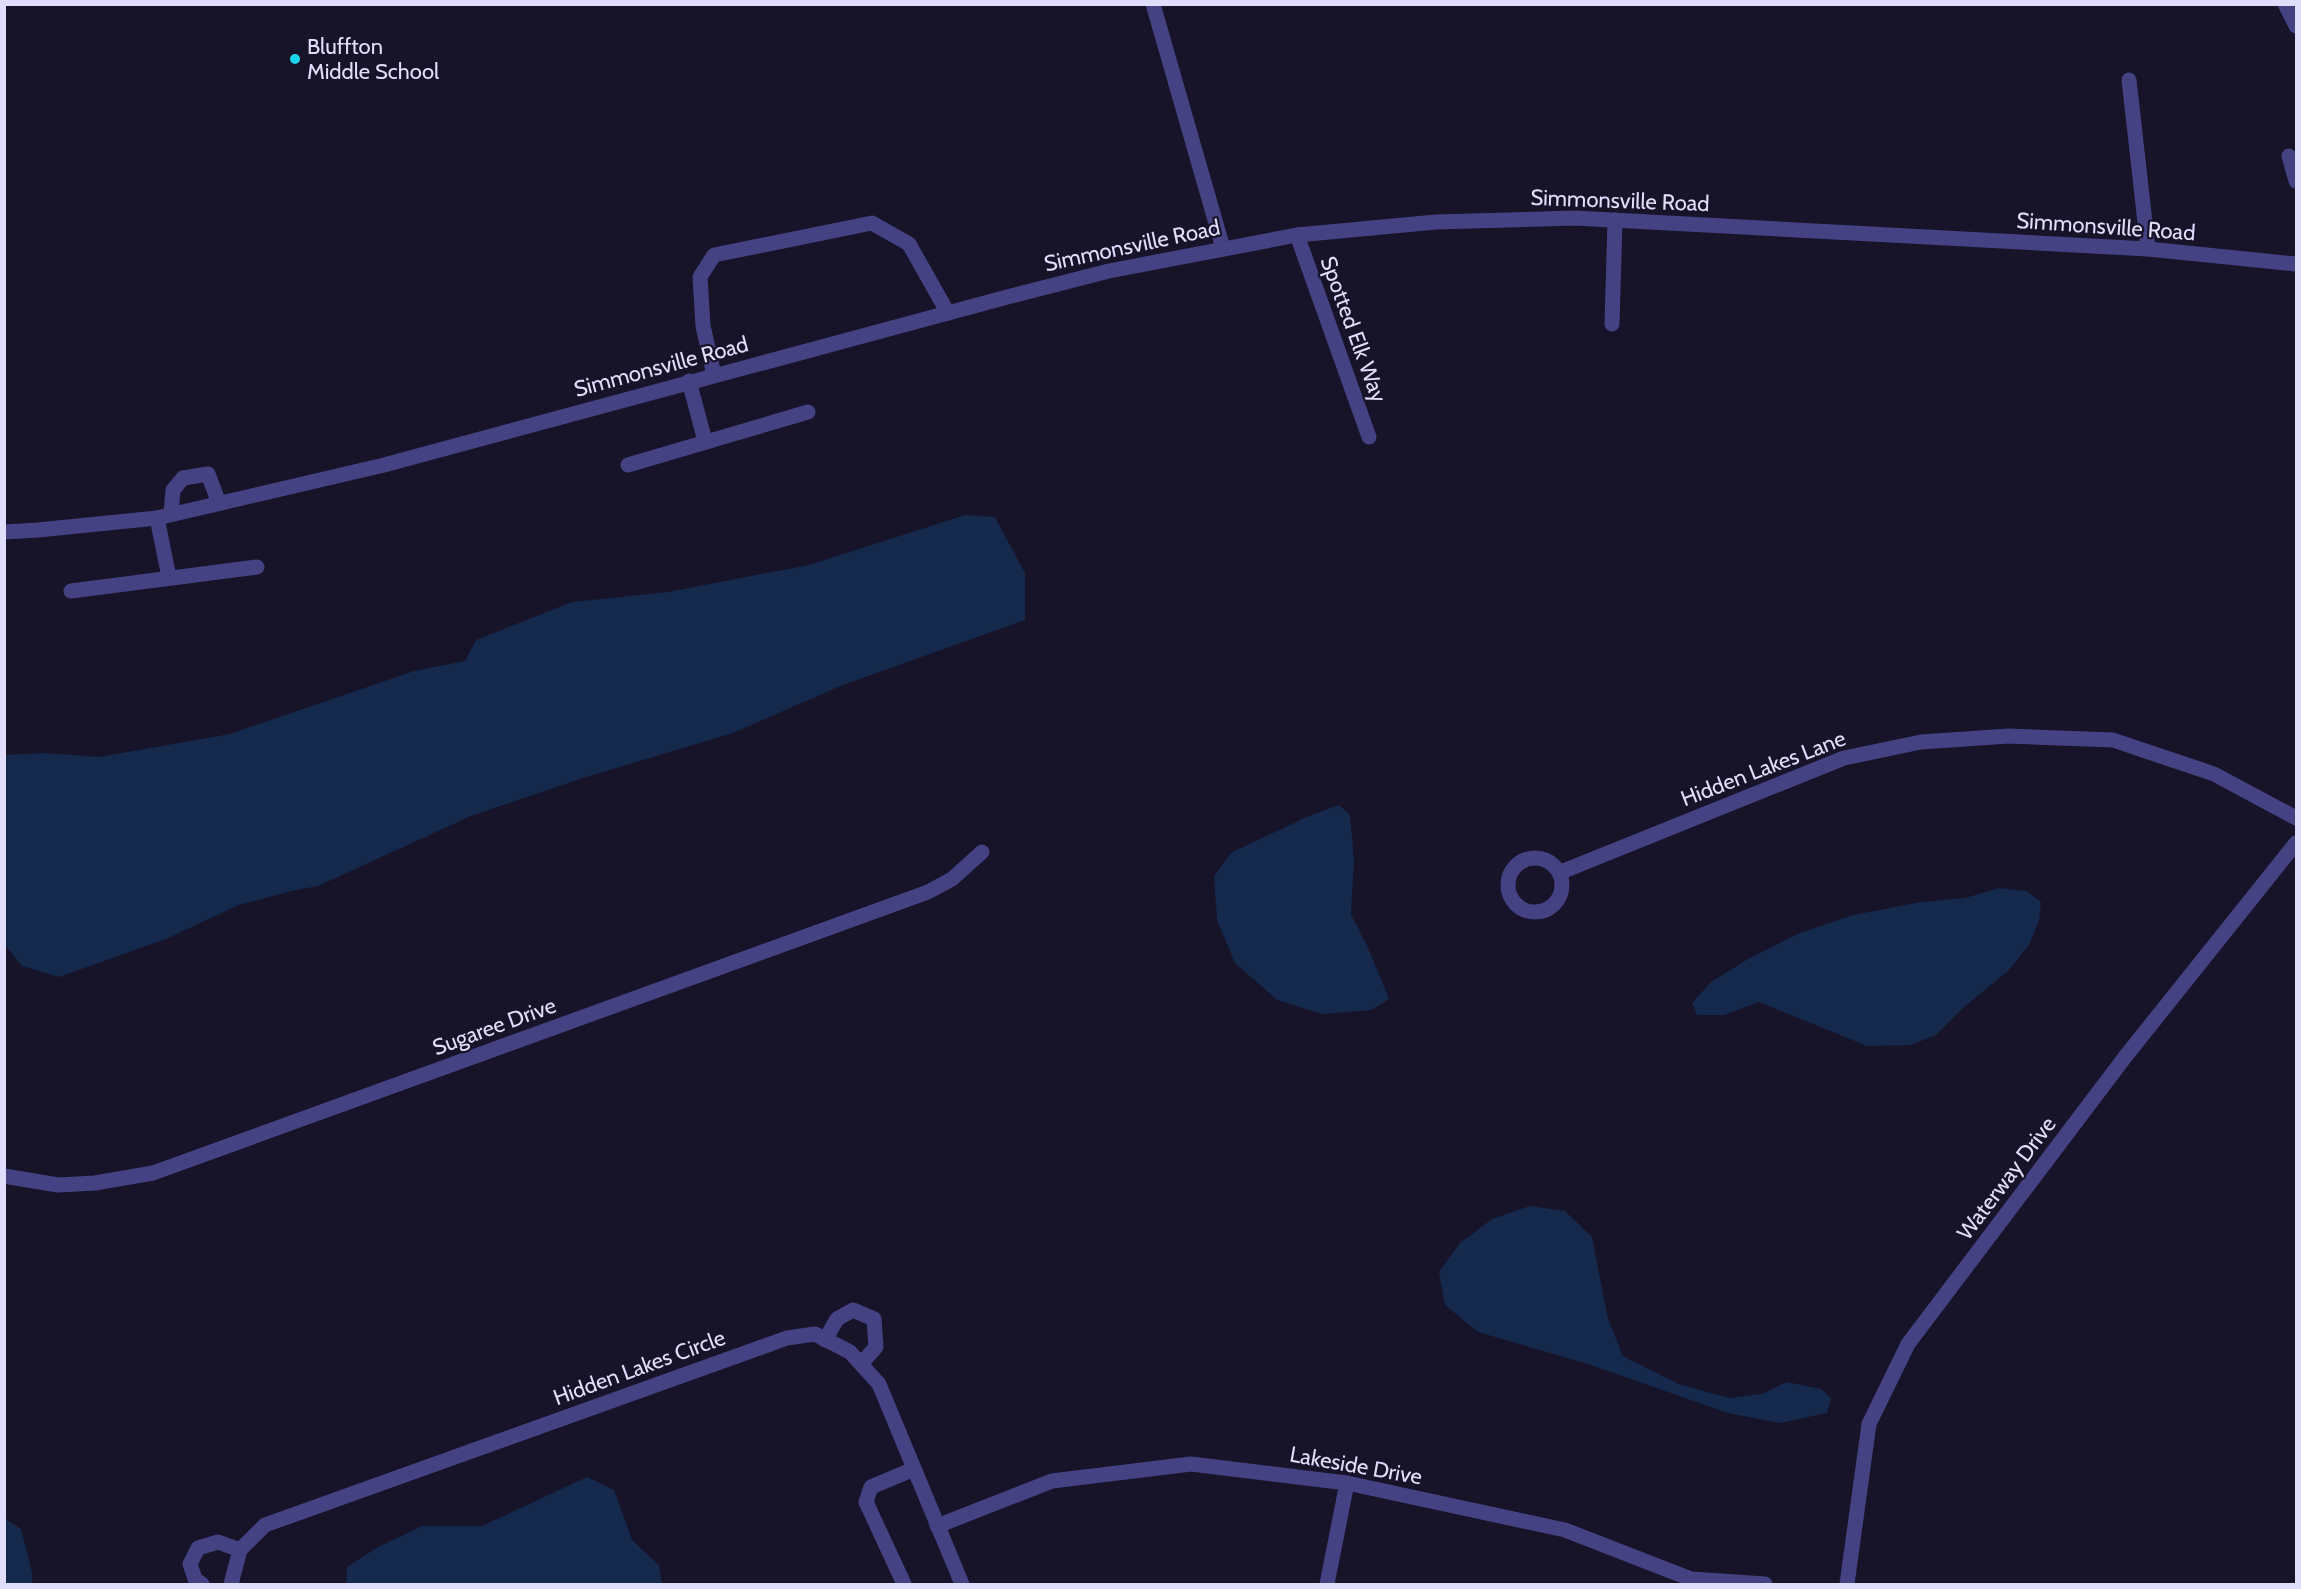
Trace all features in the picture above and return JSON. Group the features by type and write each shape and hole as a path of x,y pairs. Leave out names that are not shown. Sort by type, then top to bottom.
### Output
{"street":[{"path":"1153,4 1223,248"},
{"path":"2285,4 2296,26"},
{"path":"2129,80 2148,249"},
{"path":"2289,156 2296,181"},
{"name":"Simmonsville Road","path":"4,532 164,516 384,465 948,312 1110,272 1297,235 1436,222 1575,218 2148,249 2296,264"},
{"path":"1612,324 1615,220"},
{"path":"714,375 703,326 700,277 714,255 872,223 909,244 948,312"},
{"name":"Spotted Elk Way","path":"1297,235 1369,437"},
{"path":"689,381 705,441"},
{"path":"628,465 808,412"},
{"path":"169,577 164,516 172,490 183,478 208,474 219,503"},
{"path":"71,591 258,567"},
{"name":"Hidden Lakes Lane","path":"1560,872 1844,758 1921,742 2009,736 2113,740 2214,774 2296,818"},
{"name":"Waterway Drive","path":"1847,1584 1869,1424 1908,1344 2125,1057 2296,843"},
{"name":"Sugaree Drive","path":"4,1176 58,1185 95,1184 153,1173 928,892 952,879 982,852"},
{"path":"825,1340 837,1319 853,1310 874,1319 876,1347 861,1364"},
{"name":"Hidden Lakes Circle","path":"240,1550 265,1525 787,1338 815,1334 850,1352 879,1384 959,1584"},
{"name":"Lakeside Drive","path":"937,1526 1052,1481 1191,1464 1347,1483 1565,1530 1691,1579 1765,1584"},
{"path":"904,1584 866,1502 871,1487 914,1469"},
{"path":"1327,1584 1347,1483"},
{"path":"202,1584 195,1579 190,1564 198,1548 218,1542 240,1550 231,1584"}],"water":[{"path":"965,515 995,517 1025,573 1025,620 843,685 733,733 583,778 471,816 318,886 239,905 166,939 59,977 22,966 5,945 5,755 45,753 99,757 230,734 414,671 465,661 476,640 572,602 668,592 809,565"},
{"path":"1339,805 1350,815 1354,860 1351,914 1389,999 1372,1010 1322,1014 1277,1000 1235,963 1217,920 1214,876 1232,852 1309,816"},
{"path":"1999,888 2026,891 2041,902 2039,920 2029,945 2008,971 1964,1007 1936,1035 1911,1045 1867,1046 1759,1002 1724,1015 1697,1015 1692,1003 1711,982 1748,959 1797,934 1853,915 1921,902 1965,898"},
{"path":"1530,1206 1565,1211 1592,1237 1608,1319 1623,1356 1679,1384 1729,1398 1762,1394 1787,1382 1821,1389 1831,1398 1827,1413 1780,1423 1728,1413 1588,1364 1478,1332 1445,1305 1439,1272 1460,1243 1492,1219"},
{"path":"587,1477 614,1490 632,1540 659,1565 662,1584 346,1584 347,1567 378,1547 422,1526 482,1526"},
{"path":"4,1518 21,1529 32,1572 32,1584 5,1584"}],"place":[{"name":"Bluffton Middle School","path":"295,59"}]}
